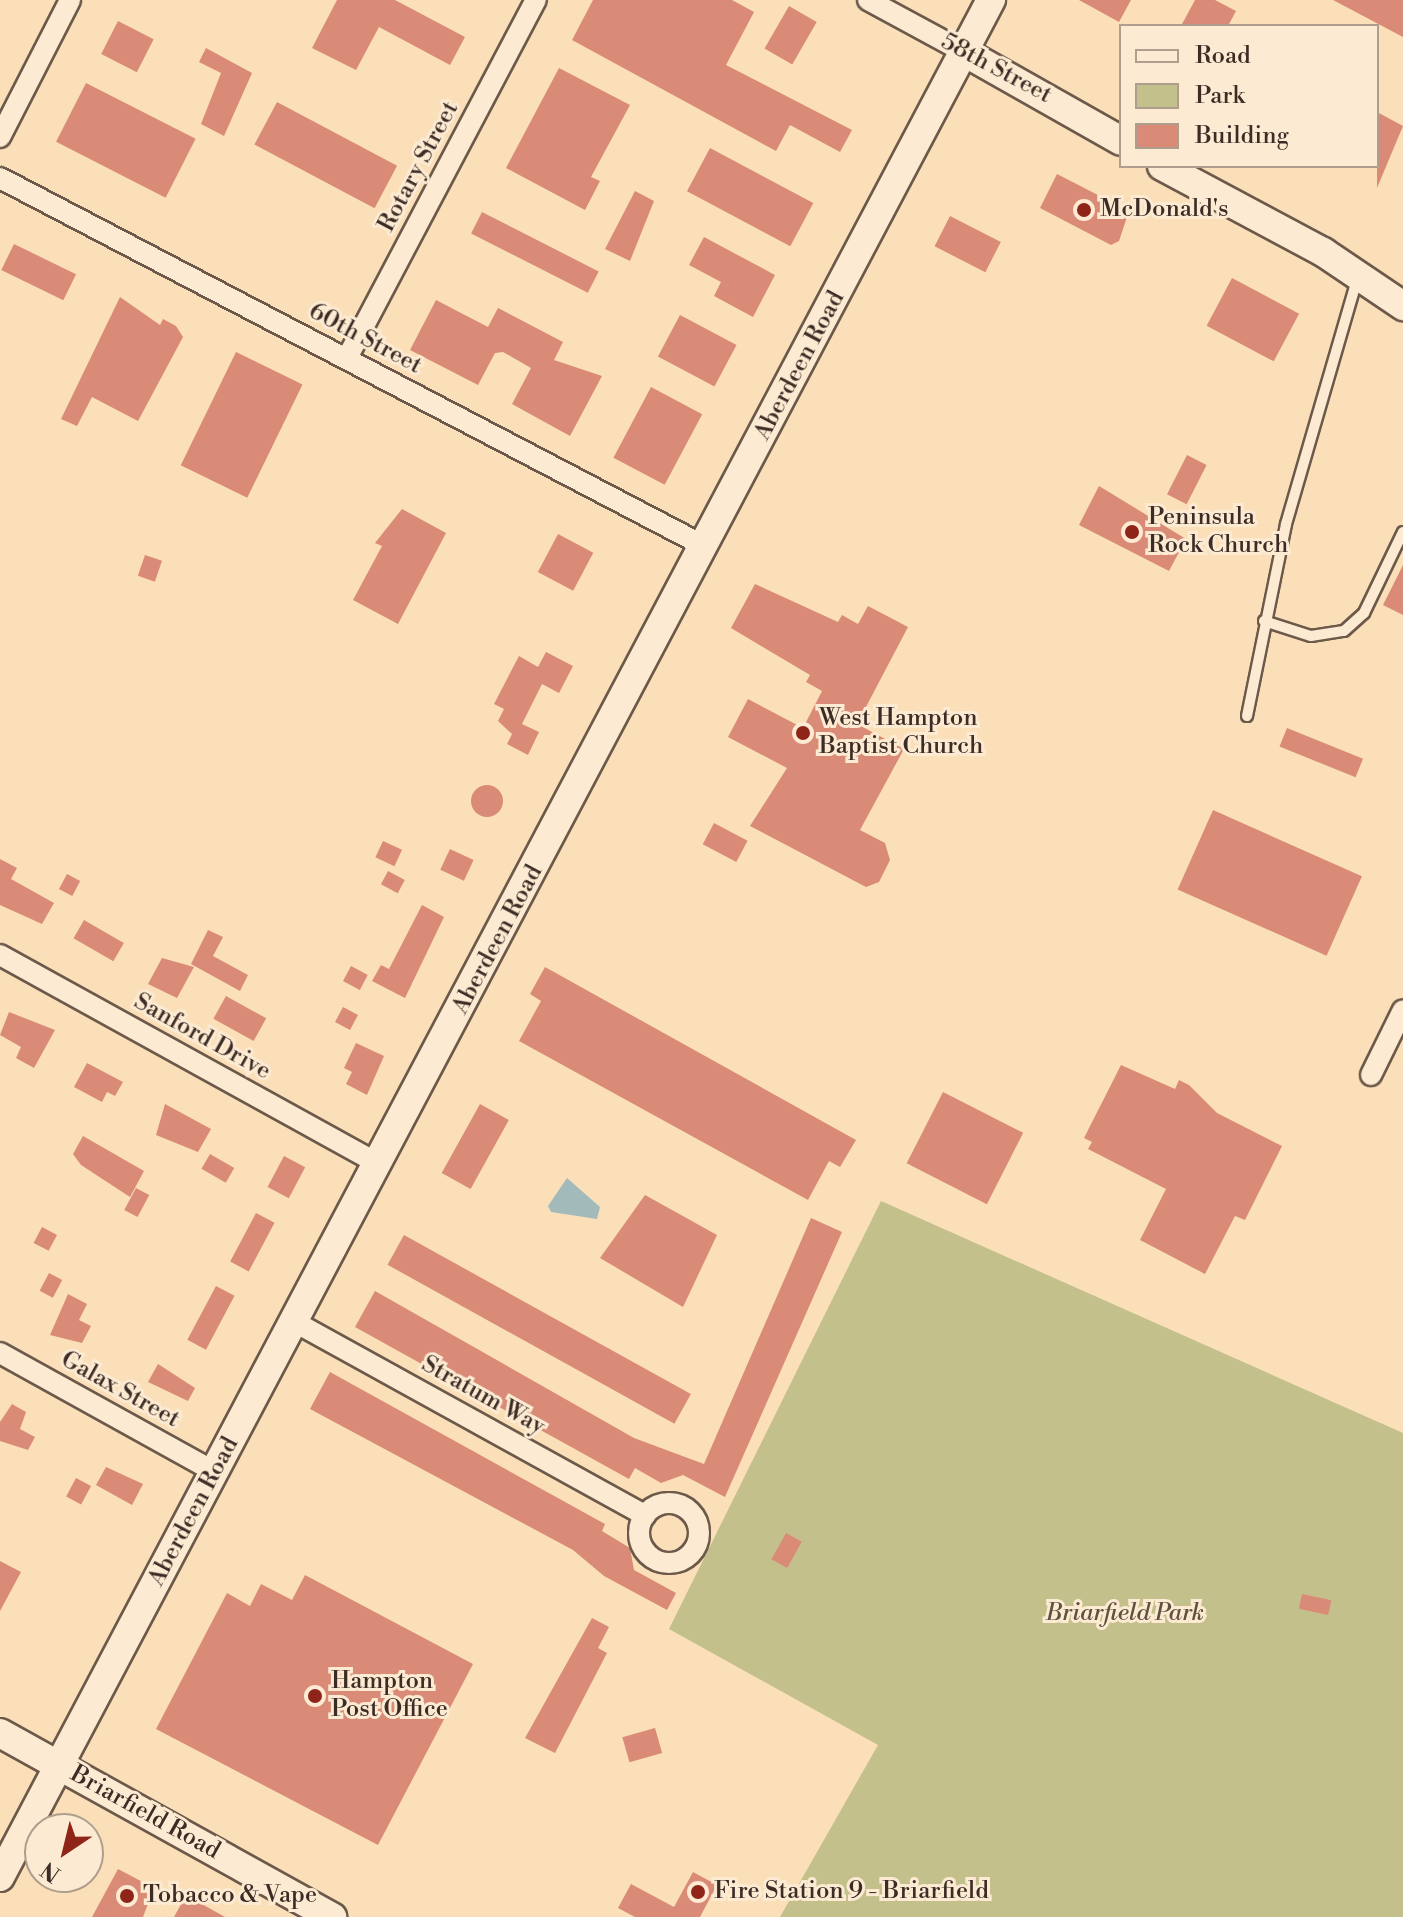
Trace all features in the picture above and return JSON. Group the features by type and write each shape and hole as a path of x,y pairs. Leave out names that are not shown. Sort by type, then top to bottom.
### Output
{"main road":[{"name":"Aberdeen Road","path":"0,1877 706,547 991,0"},
{"name":"58th Street","path":"964,52 1119,140"},
{"path":"1166,168 1359,273 1403,306"},
{"name":"Briarfield Road","path":"0,1733 332,1917"}],"street":[{"path":"0,137 70,0"},
{"name":"Rotary Street","path":"347,358 536,0"},
{"name":"58th Street","path":"868,0 964,52"},
{"name":"60th Street","path":"0,178 706,547"},
{"name":"Sanford Drive","path":"0,955 379,1164"},
{"path":"1371,1075 1403,1010"},
{"name":"Stratum Way","path":"295,1322 645,1515"},
{"name":"Galax Street","path":"0,1353 215,1472"}],"lane":[{"path":"1247,716 1264,621 1359,273"},
{"path":"1264,621 1319,637 1344,631 1364,613 1403,532"}],"green space":[{"name":"Briarfield Park","path":"881,1201 1403,1433 1403,1917 780,1917 878,1745 669,1629"}],"water":[{"path":"567,1178 600,1207 597,1219 551,1212 548,1206"}],"building":[{"path":"337,0 395,0 465,37 450,65 379,27 356,70 312,48"},
{"path":"593,0 732,0 754,12 726,65 852,130 840,152 790,125 776,151 572,40"},
{"path":"1079,0 1131,0 1119,22"},
{"path":"1195,0 1215,0 1236,11 1229,24 1182,24"},
{"path":"1333,0 1403,0 1403,37"},
{"path":"789,6 817,22 792,64 764,48"},
{"path":"118,21 154,39 137,72 101,54"},
{"path":"206,48 252,73 224,136 201,124 221,73 199,62"},
{"path":"559,68 630,105 591,177 600,181 585,210 506,168"},
{"path":"86,83 196,139 166,198 56,142"},
{"path":"277,102 397,166 375,208 254,144"},
{"path":"1379,113 1403,126 1377,188 1379,168"},
{"path":"710,148 813,203 790,246 687,191"},
{"name":"McDonald's","path":"1057,174 1129,211 1119,241 1111,245 1040,208"},
{"path":"635,191 654,201 630,261 605,249"},
{"path":"482,212 599,271 588,293 471,233"},
{"path":"950,216 1001,242 985,272 935,246"},
{"path":"704,237 775,275 753,317 714,296 721,282 689,265"},
{"path":"14,244 76,274 63,300 1,270"},
{"path":"1232,278 1299,314 1274,361 1207,326"},
{"path":"120,297 160,325 163,319 176,326 183,337 138,421 92,397 77,426 61,419"},
{"path":"436,300 488,327 498,308 563,342 554,360 602,376 570,436 512,404 531,368 503,352 495,353 478,385 410,350"},
{"path":"680,315 737,345 714,387 658,356"},
{"path":"236,352 303,384 247,498 181,465"},
{"path":"651,387 702,414 665,485 613,458"},
{"path":"1187,455 1207,465 1187,504 1167,494"},
{"name":"Peninsula Rock Church","path":"1099,486 1186,539 1169,571 1079,525"},
{"path":"402,509 446,533 398,624 353,600 382,546 375,543"},
{"path":"558,534 593,553 573,591 538,572"},
{"path":"145,555 162,561 155,582 138,576"},
{"path":"1403,565 1403,615 1383,605"},
{"name":"West Hampton Baptist Church","path":"755,584 838,622 842,615 858,624 868,606 908,627 857,724 904,749 860,830 885,843 890,860 879,882 866,887 750,826 787,768 728,737 748,699 803,728 822,691 806,682 810,675 731,628"},
{"path":"546,652 573,666 559,693 542,684 522,724 539,732 528,755 507,744 512,734 498,721 504,709 494,704 519,656 538,667"},
{"path":"1287,728 1363,759 1356,777 1280,747"},
{"path":"487,785 498,790 503,801 498,812 487,817 476,812 471,801 476,790"},
{"path":"1213,810 1362,876 1327,956 1178,889"},
{"path":"714,823 748,841 736,862 703,844"},
{"path":"383,841 402,850 394,866 375,857"},
{"path":"450,849 474,860 464,881 440,870"},
{"path":"0,859 17,868 11,879 54,903 42,924 0,905"},
{"path":"388,871 405,880 398,893 381,884"},
{"path":"67,874 80,881 72,896 59,889"},
{"path":"422,905 444,917 405,998 372,981 381,965 389,969"},
{"path":"84,920 124,943 113,961 74,938"},
{"path":"208,930 223,937 213,956 248,975 240,991 191,964"},
{"path":"162,958 194,967 177,998 148,984"},
{"path":"351,966 368,975 360,990 343,981"},
{"path":"545,967 856,1140 840,1167 829,1161 808,1200 519,1041 541,1001 530,994"},
{"path":"226,996 266,1018 254,1041 213,1019"},
{"path":"343,1007 358,1015 350,1030 335,1022"},
{"path":"9,1012 55,1030 34,1068 16,1058 21,1047 0,1035"},
{"path":"356,1043 384,1056 367,1095 346,1084 352,1072 344,1068"},
{"path":"87,1063 123,1082 115,1096 107,1092 102,1102 74,1087"},
{"path":"1121,1065 1175,1089 1179,1080 1189,1085 1217,1113 1282,1146 1245,1220 1235,1216 1205,1274 1140,1240 1166,1189 1088,1149 1092,1142 1084,1138"},
{"path":"943,1092 1023,1133 987,1204 907,1163"},
{"path":"165,1104 211,1129 198,1152 156,1135"},
{"path":"480,1104 509,1120 471,1189 442,1173"},
{"path":"83,1136 144,1171 130,1197 81,1165 73,1154"},
{"path":"210,1154 234,1168 226,1183 202,1169"},
{"path":"284,1156 305,1167 289,1198 268,1187"},
{"path":"136,1188 149,1195 138,1217 124,1210"},
{"path":"645,1195 717,1235 683,1307 600,1258"},
{"path":"256,1213 275,1223 249,1271 230,1262"},
{"path":"811,1218 842,1232 725,1497 683,1475 661,1483 635,1468 629,1479 355,1327 375,1291 634,1438 704,1464"},
{"path":"42,1227 57,1235 49,1251 34,1243"},
{"path":"404,1235 691,1394 674,1424 388,1265"},
{"path":"49,1273 62,1280 53,1298 40,1291"},
{"path":"216,1286 235,1296 206,1350 187,1340"},
{"path":"68,1294 87,1304 79,1320 91,1326 82,1343 50,1335"},
{"path":"158,1364 195,1388 188,1401 148,1382"},
{"path":"330,1372 605,1524 602,1531 630,1548 634,1570 676,1593 667,1610 604,1576 573,1550 310,1409"},
{"path":"12,1404 26,1412 20,1429 35,1437 28,1450 0,1441 0,1422"},
{"path":"106,1467 143,1484 132,1505 96,1485"},
{"path":"76,1478 91,1486 81,1505 66,1497"},
{"path":"786,1533 802,1542 787,1568 771,1559"},
{"path":"0,1561 21,1572 0,1611"},
{"name":"Hampton Post Office","path":"305,1575 473,1664 378,1845 156,1729 227,1593 250,1606 261,1584 292,1600"},
{"path":"1302,1594 1331,1600 1328,1615 1299,1609"},
{"path":"592,1618 609,1627 598,1648 607,1653 555,1753 525,1738"},
{"path":"655,1728 662,1753 629,1762 622,1737"},
{"name":"Tobacco & Vape","path":"118,1869 154,1888 143,1917 92,1917"},
{"name":"Fire Station 9 - Briarfield","path":"693,1872 717,1885 700,1917 635,1917 618,1908 631,1884 674,1907"},
{"path":"186,1895 193,1899 225,1917 174,1917"}],"place":[{"name":"McDonald's","path":"1084,210"},
{"name":"Peninsula Rock Church","path":"1132,532"},
{"name":"West Hampton Baptist Church","path":"803,733"},
{"name":"Hampton Post Office","path":"315,1696"},
{"name":"Fire Station 9 - Briarfield","path":"698,1892"},
{"name":"Tobacco & Vape","path":"127,1896"}]}
